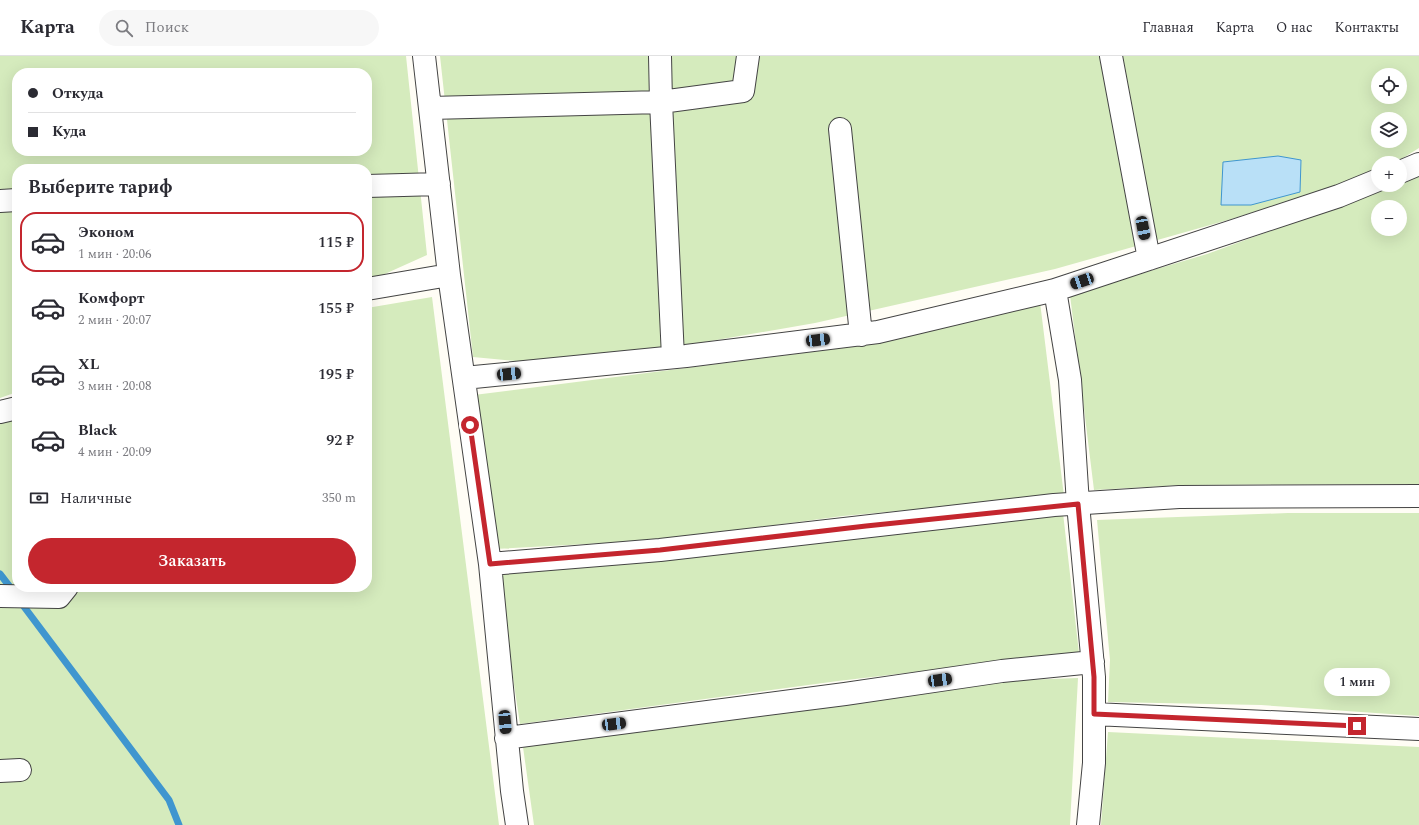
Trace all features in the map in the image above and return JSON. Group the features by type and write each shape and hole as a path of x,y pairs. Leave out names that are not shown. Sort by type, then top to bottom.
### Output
{"lane":[{"path":"424,56 449,275 490,564 506,738 517,825"},
{"path":"660,56 673,357"},
{"path":"430,108 661,102 743,91 748,56"},
{"path":"1111,56 1149,259"},
{"path":"840,129 862,335"},
{"path":"1407,169 1419,164"},
{"path":"464,378 673,357 878,332 1056,290 1338,196 1371,183"},
{"path":"372,186 438,184"},
{"path":"0,201 12,200"},
{"path":"372,288 449,275"},
{"path":"1056,290 1070,380 1078,504 1094,677 1094,763 1088,825"},
{"path":"0,412 12,409"},
{"path":"490,564 660,550 866,526 1078,504 1179,497 1419,496"},
{"path":"0,596 59,598 63,592"},
{"path":"506,738 845,694 1002,671 1093,662"},
{"path":"1094,714 1419,729"}],"green space":[{"path":"0,56 406,56 427,255 372,280 372,164 12,164 12,394 0,398"},
{"path":"440,56 1419,56 1419,148 1406,156 1371,156 1371,176 1228,220 1055,269 815,323 567,366 473,357"},
{"path":"1419,175 1419,484 1183,485 1094,490 1070,295 1207,254 1376,192 1407,192 1407,180"},
{"path":"432,297 499,825 0,825 0,417 12,416 12,592 372,592 372,307"},
{"path":"1040,302 1064,496 843,516 661,540 494,549 474,395 874,344"},
{"path":"1063,513 1079,653 838,681 520,724 497,573"},
{"path":"1288,513 1419,513 1419,716 1261,705 1108,702 1110,660 1097,520"},
{"path":"1078,678 1070,825 534,825 523,747 998,681"},
{"path":"1108,732 1419,747 1419,825 1101,825"}],"water":[{"path":"1278,156 1301,160 1300,192 1251,205 1221,205 1223,162"}],"waterway":[{"path":"0,574 12,590"},
{"path":"19,600 169,800 179,825"}],"route":[{"path":"470,425 490,564 660,550 1054,505 1078,504 1094,677 1094,714 1357,726"}]}
